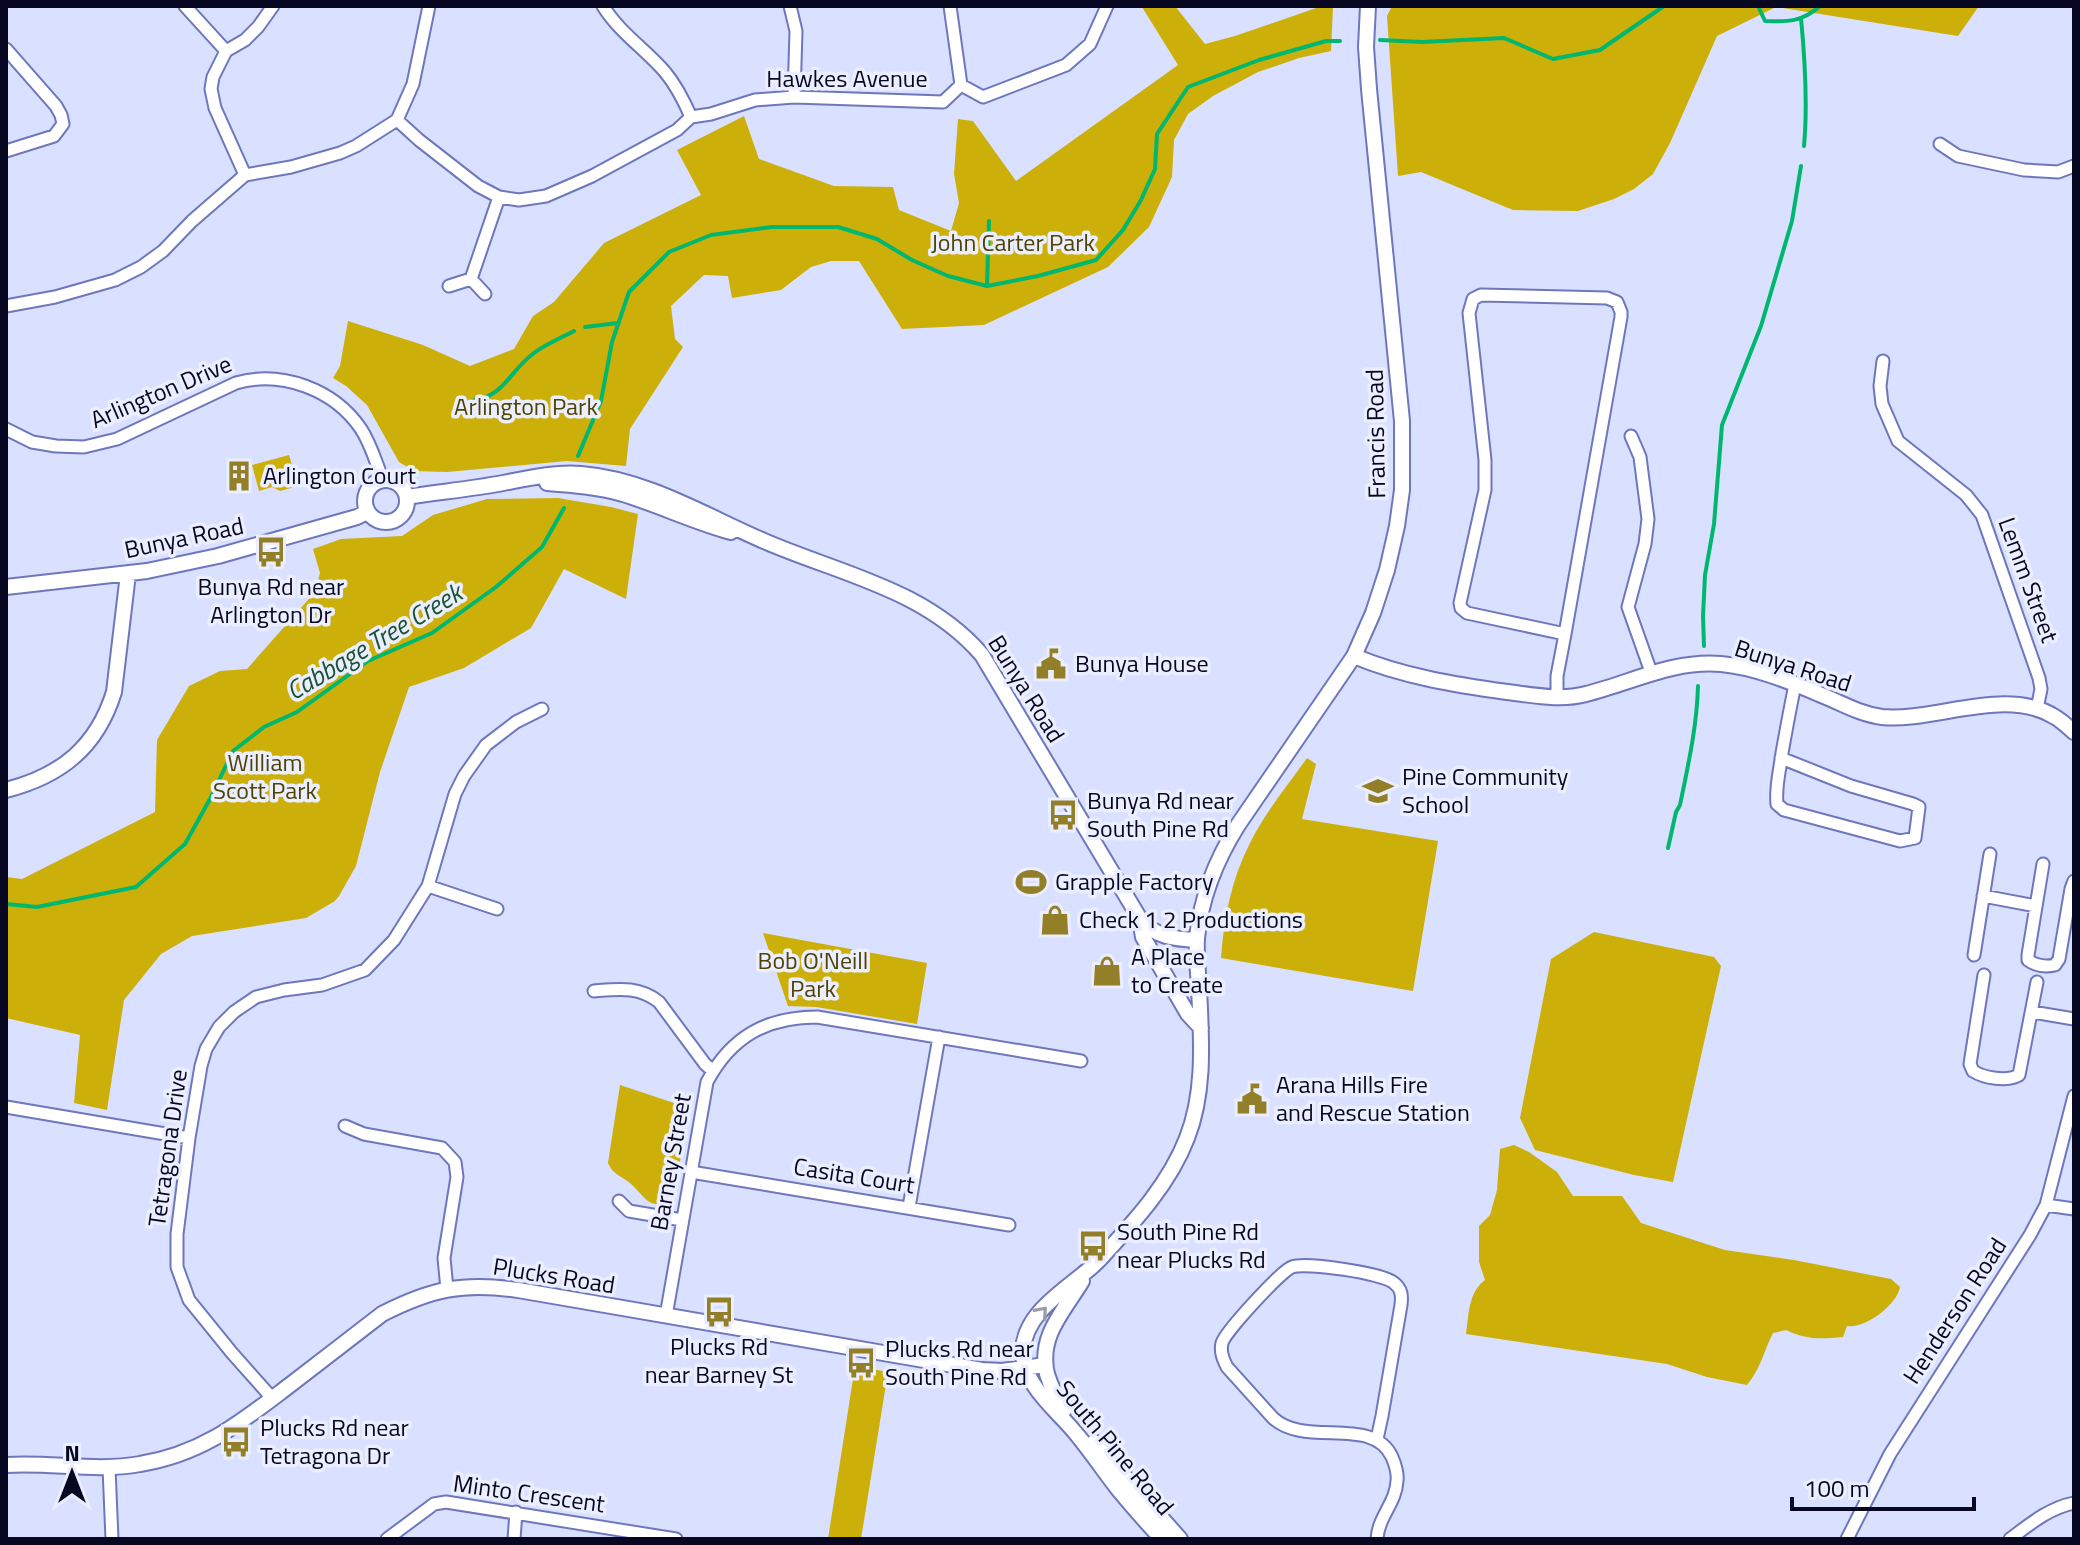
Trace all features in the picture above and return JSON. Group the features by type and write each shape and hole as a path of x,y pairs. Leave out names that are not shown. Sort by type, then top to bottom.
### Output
{"street":[{"path":"185,6 226,51"},
{"path":"245,175 215,108 211,89 213,77 226,51 245,40 273,6"},
{"path":"6,306 55,297 115,280 163,251 245,175 291,167 340,153 397,120 413,84 429,6"},
{"path":"603,6 611,19 666,73 682,96 691,117"},
{"path":"790,6 796,31 794,97"},
{"path":"950,6 961,85"},
{"path":"1107,6 1114,6"},
{"name":"Hawkes Avenue","path":"499,197 519,200 546,196 640,151 677,130 691,117 755,100 794,97 943,102 961,85 983,97 1066,65 1090,44 1107,6"},
{"name":"Francis Road","path":"1201,1028 1197,940 1212,874 1227,843 1354,656 1373,613 1397,526 1402,490 1402,421 1369,89 1366,47 1368,6"},
{"name":"Francis Road","path":"1368,28 1378,6"},
{"path":"6,49 56,106 63,124 54,136 6,151"},
{"path":"397,120 454,168 499,197 471,279"},
{"path":"1940,144 1958,156 2024,170 2058,172 2074,166"},
{"path":"449,286 471,279"},
{"path":"471,279 485,294"},
{"path":"1557,698 1557,681 1621,312 1617,302 1607,298 1481,295 1473,299 1469,313 1485,460 1485,490 1461,608 1467,613 1565,634"},
{"name":"Lemm Street","path":"1883,361 1880,386 1882,404 1898,441 1966,495 1982,515 2039,678 2041,689 2037,709"},
{"name":"Arlington Drive","path":"6,429 32,442 84,447 117,439 236,383 250,379 284,380 328,397 347,412 361,429 383,480"},
{"path":"1631,436 1640,457 1648,519 1645,544 1628,607 1651,672"},
{"name":"Bunya Road","path":"407,497 537,475 581,474 611,479 707,513 763,541 903,594 950,622 982,655 1147,928 1157,934 1197,940"},
{"path":"383,480 395,482 407,497 405,510 390,522 377,521 367,512 364,499 366,492 376,482 383,480"},
{"name":"Bunya Road","path":"6,587 128,574 218,556 329,526 367,512"},
{"path":"6,790 55,772 69,762 97,732 114,692 128,574"},
{"name":"Bunya Road","path":"1354,656 1438,680 1557,698 1584,695 1651,672 1694,664 1725,664 1761,673 1847,707 1880,716 2019,705 2053,716 2074,732"},
{"path":"1781,758 1851,786 1919,807 1915,838 1900,841 1784,810 1777,804 1781,758 1795,685"},
{"name":"Tetragona Drive","path":"272,1398 189,1300 177,1267 177,1234 189,1138 206,1049 219,1027 256,997 322,985 365,970 394,940 428,886 455,794 464,776 486,745 516,722 542,709"},
{"path":"1974,955 1990,854"},
{"path":"2043,864 2028,960 2033,964 2055,965 2059,959 2074,881"},
{"path":"428,886 497,909"},
{"path":"1983,896 2036,906"},
{"name":"Bunya Road","path":"1140,919 1143,937 1188,1014 1201,1028"},
{"path":"1984,975 1971,1066 1981,1075 2010,1079 2019,1075 2037,982"},
{"path":"594,991 623,988 650,994 713,1071"},
{"path":"2032,1012 2074,1019"},
{"name":"Barney Street","path":"666,1316 707,1082 724,1055 738,1041 776,1021 817,1017 1081,1061"},
{"name":"South Pine Road","path":"1162,1539 1037,1390 1026,1368 1024,1344 1041,1311 1089,1270 1148,1205 1180,1154 1197,1101 1201,1028"},
{"path":"909,1207 939,1037"},
{"name":"Henderson Road","path":"1847,1539 1890,1454 2011,1267 2046,1205 2074,1096"},
{"path":"6,1107 189,1138"},
{"path":"345,1126 364,1134 442,1148 455,1162 457,1177 444,1258 447,1289"},
{"name":"Casita Court","path":"691,1172 1009,1225"},
{"path":"619,1201 629,1211 682,1220"},
{"path":"2046,1205 2074,1209"},
{"path":"1377,1439 1401,1290 1382,1276 1313,1265 1290,1267 1227,1334 1222,1347 1225,1364 1273,1418 1285,1427 1296,1431 1364,1436 1377,1439 1385,1446 1395,1466 1397,1481 1392,1501 1379,1525 1377,1539"},
{"name":"South Pine Road","path":"1089,1270 1051,1328 1045,1347 1045,1365 1052,1389 1060,1403 1180,1539"},
{"name":"Plucks Road","path":"6,1465 109,1468 151,1462 190,1450 228,1431 382,1314 406,1302 447,1289 490,1286 982,1370 1045,1365"},
{"path":"109,1468 112,1539"},
{"name":"Minto Crescent","path":"387,1539 440,1502 676,1539"},
{"path":"2010,1539 2042,1515 2074,1503"},
{"path":"514,1539 516,1512"}],"green space":[{"name":"John Carter Park","path":"1144,6 1175,6 1205,44 1322,6 1333,6 1331,51 1258,72 1213,96 1188,114 1174,140 1172,177 1149,227 1108,267 984,325 902,329 859,261 831,261 811,267 781,290 732,298 728,276 704,275 671,306 675,339 683,347 630,429 626,466 567,461 447,472 414,471 399,462 367,405 333,378 340,366 348,321 423,345 470,366 514,349 533,316 554,302 604,243 701,195 677,150 744,116 759,159 834,186 893,187 899,210 951,231 959,203 954,174 958,119 973,121 1016,181 1178,65"},
{"path":"1392,6 1979,6 1958,36 1776,7 1717,36 1653,174 1614,199 1578,211 1513,210 1421,172 1398,176 1387,16"},
{"path":"289,455 298,486 280,491 272,487 259,491 252,465"},
{"name":"William Scott Park","path":"558,498 638,514 626,599 564,569 531,628 464,668 409,687 380,772 356,866 335,901 306,918 192,936 161,954 124,1000 107,1110 74,1103 80,1035 6,1018 6,877 22,879 155,812 157,740 189,686 220,671 247,669 315,592 320,573 313,549 341,539 402,536 433,515 487,499"},
{"path":"1307,758 1316,764 1302,819 1438,841 1413,991 1221,958 1229,900 1237,872 1262,822"},
{"path":"1594,932 1714,957 1721,966 1673,1182 1535,1150 1520,1118 1551,959"},
{"name":"Bob O'Neill Park","path":"763,933 927,963 917,1024 816,1007 788,1006"},
{"path":"620,1085 689,1108 674,1197 669,1204 655,1204 647,1200 615,1173 608,1163"},
{"path":"1514,1145 1557,1172 1573,1196 1622,1196 1641,1223 1725,1250 1891,1279 1900,1287 1898,1294 1887,1308 1871,1320 1847,1326 1843,1337 1814,1338 1786,1330 1773,1333 1747,1385 1707,1377 1667,1364 1466,1334 1472,1298 1485,1280 1479,1262 1479,1226 1490,1215 1497,1190 1500,1149"},
{"path":"855,1366 888,1372 861,1539 828,1539"}],"waterway":[{"name":"Cabbage Tree Creek","path":"1380,40 1422,42 1504,38 1553,59 1600,50 1664,6"},
{"name":"Cabbage Tree Creek","path":"1758,6 1765,21 1794,20 1820,6"},
{"path":"1801,18 1806,82 1804,146"},
{"name":"Cabbage Tree Creek","path":"578,456 601,401 612,342 629,292 669,252 711,235 772,227 838,227 877,239 912,260 948,276 987,286 1096,260 1123,230 1141,200 1155,169 1157,134 1188,87 1259,60 1326,41 1340,41"},
{"path":"1704,646 1705,575 1714,524 1722,425 1761,326 1792,221 1801,166"},
{"path":"987,286 989,221"},
{"path":"585,327 618,323"},
{"path":"471,401 492,394 534,353 574,331"},
{"name":"Cabbage Tree Creek","path":"6,904 37,907 136,887 185,844 233,751 264,727 297,712 368,661 432,633 496,587 542,547 564,508"},
{"path":"1668,848 1689,761 1698,686"}],"place":[{"name":"Arlington Court","path":"239,476"},
{"name":"Bunya Rd near Arlington Dr","path":"271,552"},
{"name":"Bunya House","path":"1051,664"},
{"name":"Pine Community School","path":"1378,791"},
{"name":"Bunya Rd near South Pine Rd","path":"1063,815"},
{"name":"Grapple Factory","path":"1031,882"},
{"name":"Check 1 2 Productions","path":"1055,920"},
{"name":"A Place to Create","path":"1107,971"},
{"name":"Arana Hills Fire and Rescue Station","path":"1252,1099"},
{"name":"South Pine Rd near Plucks Rd","path":"1093,1246"},
{"name":"Plucks Rd near Barney St","path":"719,1312"},
{"name":"Plucks Rd near South Pine Rd","path":"861,1363"},
{"name":"Plucks Rd near Tetragona Dr","path":"236,1442"}],"park label":[{"name":"Arlington Park","path":"526,407"}]}
